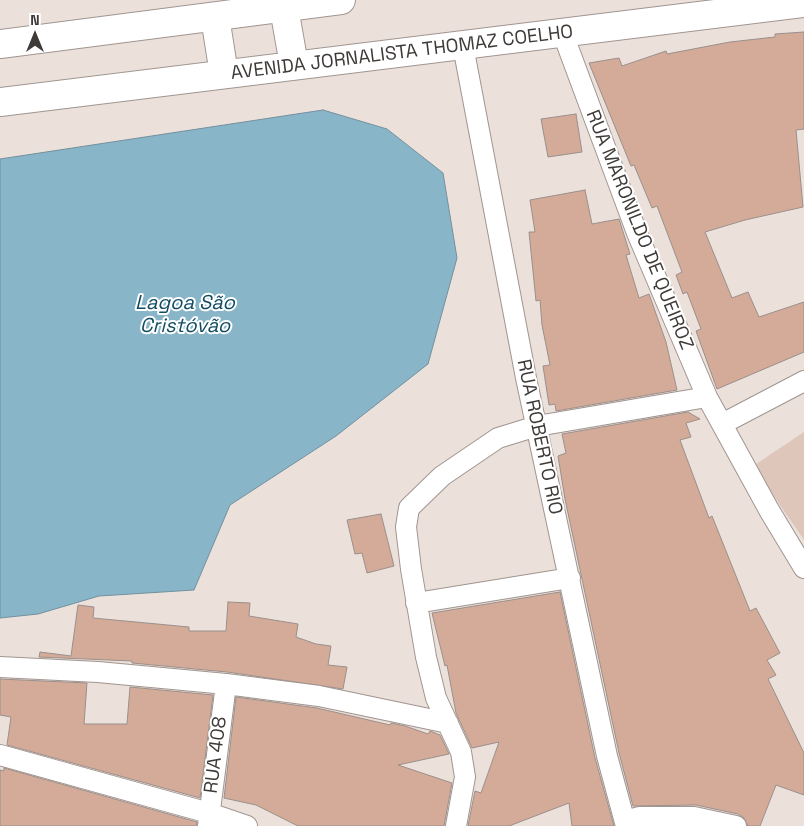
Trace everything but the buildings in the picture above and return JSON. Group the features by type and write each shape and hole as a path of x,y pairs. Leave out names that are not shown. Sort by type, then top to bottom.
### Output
{"main road":[{"path":"0,44 341,0"},
{"name":"AVENIDA JORNALISTA THOMAZ COELHO","path":"0,102 804,3"},
{"path":"284,8 294,65"},
{"path":"215,17 224,74"}],"street":[{"name":"RUA MARONILDO DE QUEIROZ","path":"562,34 637,233 707,397 769,510 804,568"},
{"name":"RUA ROBERTO RIO","path":"463,46 537,426 607,756 626,823"},
{"path":"722,424 804,381"},
{"path":"456,826 465,777 461,752 436,698 416,604 406,527 409,508 442,476 498,438 537,426 707,397"},
{"path":"416,604 570,578"},
{"path":"0,667 98,672 226,684 318,696 448,723"},
{"name":"RUA 408","path":"208,819 226,684"},
{"path":"0,755 208,819 247,826"},
{"path":"626,823 639,817 694,818 736,826"}],"shaded area":[{"path":"804,432 804,540 753,466"}],"water":[{"name":"Lagoa São Cristóvão","path":"323,110 387,129 443,173 457,258 428,364 336,436 230,505 194,590 99,596 38,614 0,618 0,159"}]}
